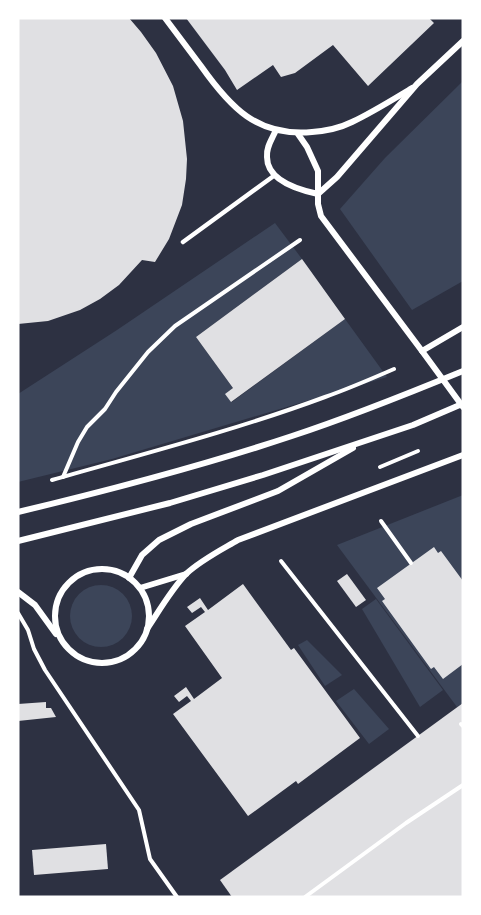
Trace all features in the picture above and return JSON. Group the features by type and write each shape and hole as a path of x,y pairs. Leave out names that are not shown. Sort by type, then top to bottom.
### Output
{"street":[{"path":"165,18 220,93 252,120 276,130 298,134 322,131 350,123 417,84"},
{"path":"318,194 338,177 417,84 463,41"},
{"path":"276,130 266,156 268,166 275,176 290,185 318,194"},
{"path":"18,541 170,503 263,475 365,442 463,405 321,216 318,204 318,171 298,134"},
{"path":"422,351 463,327"},
{"path":"18,512 88,496 292,436 463,371"},
{"path":"129,578 142,555 159,540 191,524 278,491 365,442"},
{"path":"18,592 35,605 70,652 84,660 99,664 115,662 129,655 140,644 165,601 186,574 211,555 238,540 463,455"},
{"path":"60,639 55,624 55,609 60,594 70,581 83,573 99,569 115,571 129,578 140,588 147,601 149,615 147,629"},
{"path":"140,588 186,574"}],"lane":[{"path":"183,242 275,176"}],"path":[{"path":"63,477 87,427 105,409 148,352 175,326 300,240"},
{"path":"52,480 242,426 325,397 394,369"},
{"path":"380,467 418,450"},
{"path":"381,521 411,563"},
{"path":"281,561 418,736"},
{"path":"18,613 45,669 139,810 150,859 177,897"},
{"path":"304,897 463,784"}],"shaded area":[{"path":"463,81 463,281 412,310 340,209 385,158"},
{"path":"275,223 302,259 196,337 233,388 226,394 232,402 345,319 387,377 112,459 18,482 18,394"},
{"path":"463,495 463,703 457,707 337,545"},
{"path":"95,585 107,585 123,594 130,604 132,616 130,628 123,638 107,647 95,647 84,642 75,633 70,622 70,610 75,599 84,590"},
{"path":"376,599 443,690 420,707 362,609"},
{"path":"307,640 342,675 325,686 298,645"},
{"path":"354,689 389,729 369,744 336,701"}],"building":[{"path":"18,18 129,18 156,53 173,86 183,121 187,159 182,205 169,239 155,262 142,260 119,285 80,310 48,321 18,324"},
{"path":"186,18 429,18 434,23 368,86 333,45 295,73 281,77 273,65 237,90"},
{"path":"302,259 345,319 231,402 225,394 233,388 196,337"},
{"path":"434,547 438,553 441,551 463,581 463,664 443,679 434,667 431,669 382,601 385,599 377,588"},
{"path":"347,574 366,600 356,607 337,581"},
{"path":"243,584 291,650 294,648 360,738 298,784 296,781 248,816 173,714 191,701 187,696 179,702 174,696 186,687 194,699 222,678 185,626 205,612 201,607 192,613 187,607 200,598 208,610"},
{"path":"46,702 46,708 51,708 56,717 18,721 18,704"},
{"path":"463,703 463,897 232,897 220,880"},
{"path":"106,844 108,869 34,875 32,850"}]}
